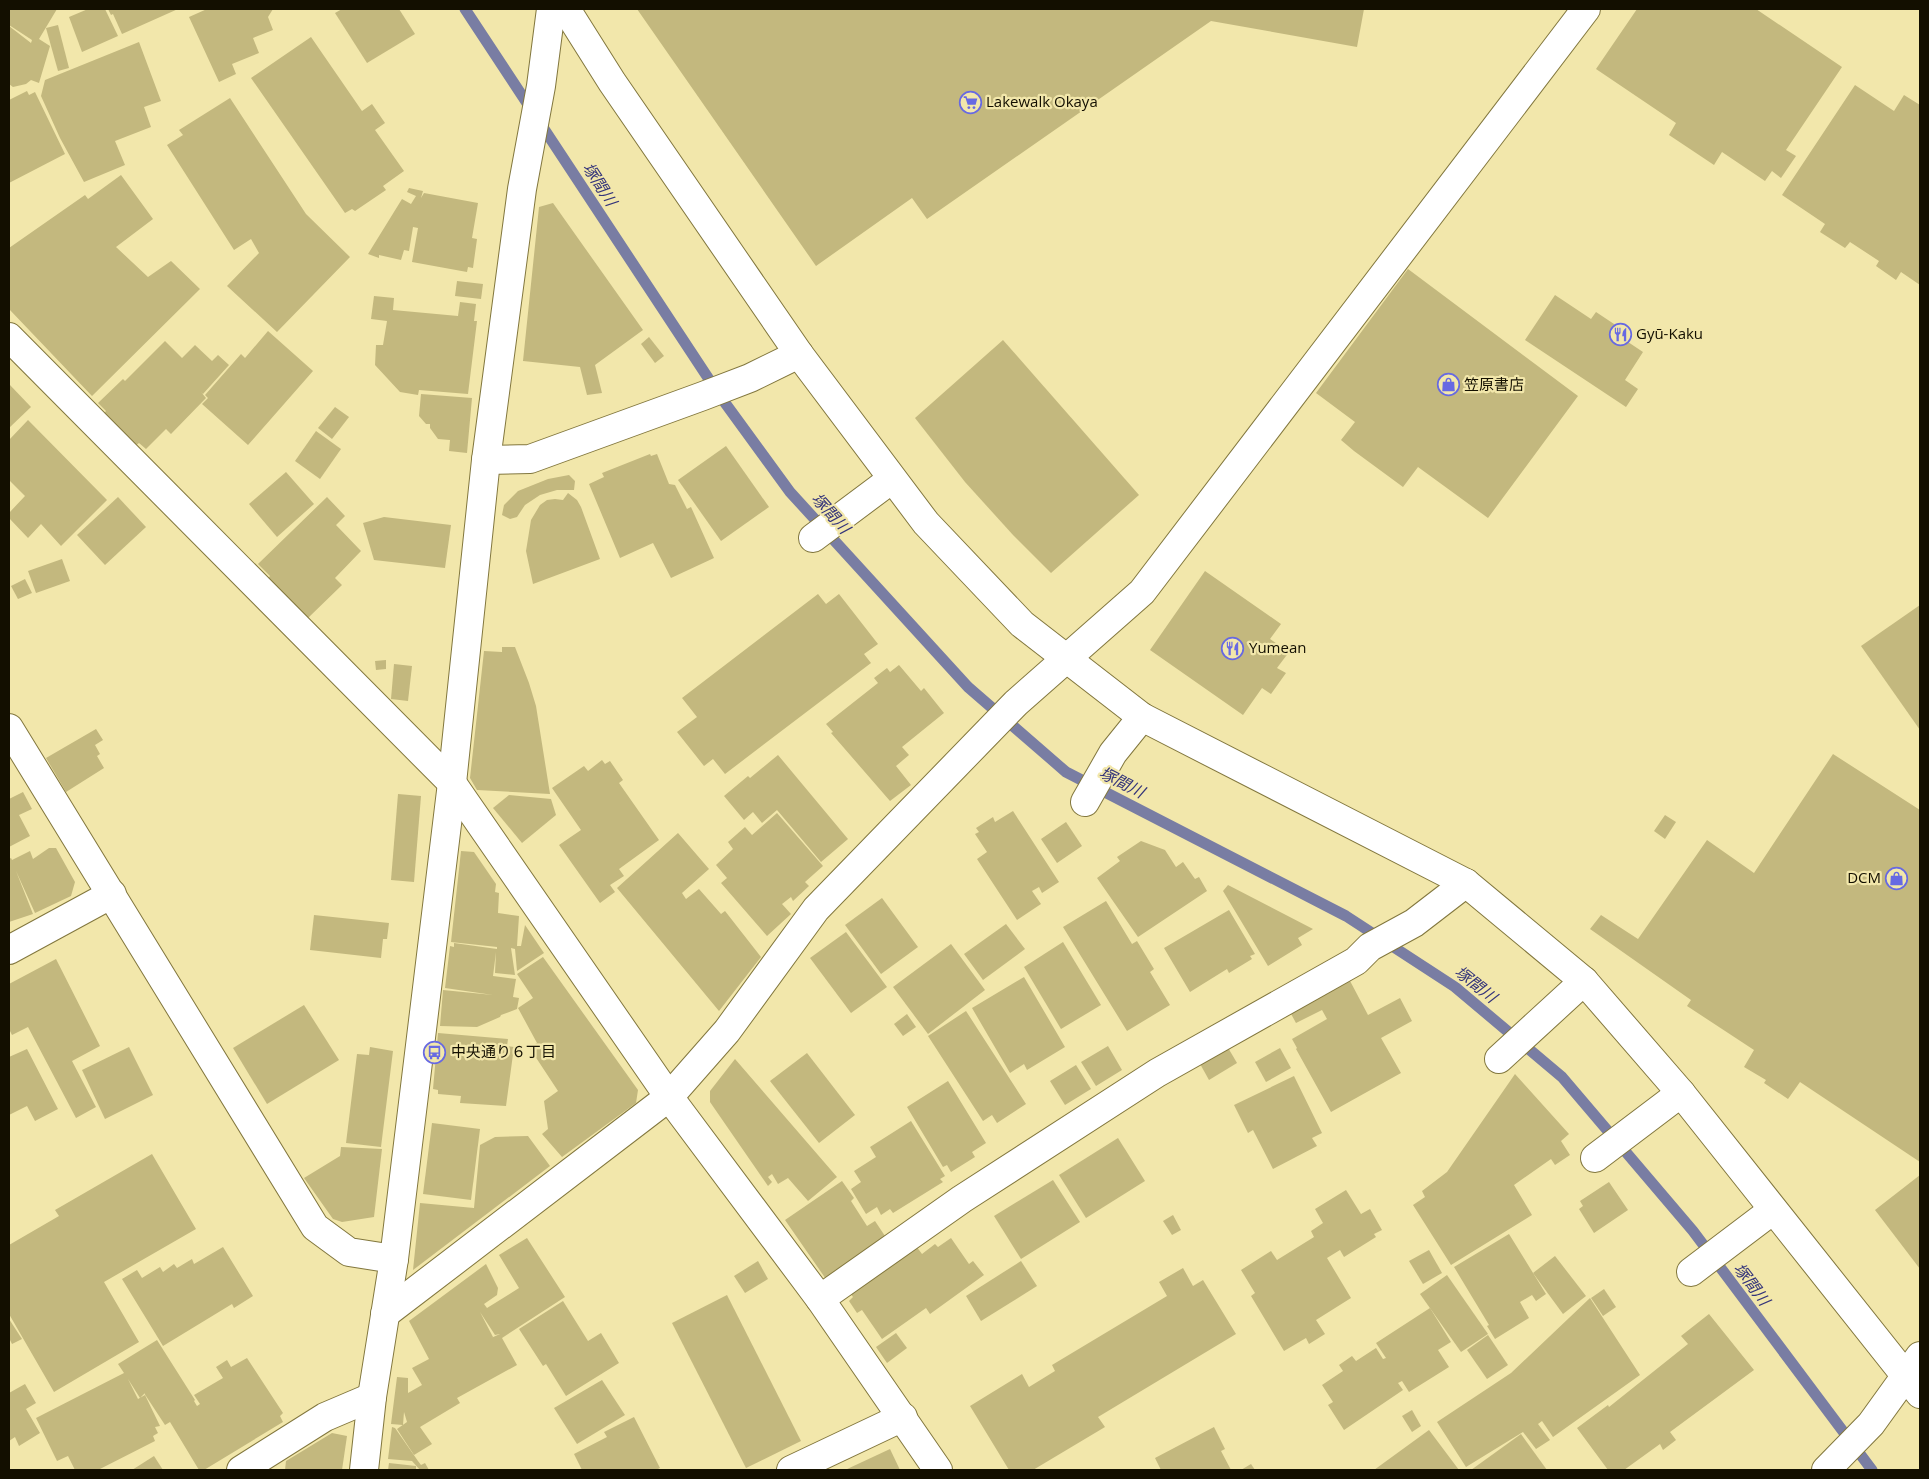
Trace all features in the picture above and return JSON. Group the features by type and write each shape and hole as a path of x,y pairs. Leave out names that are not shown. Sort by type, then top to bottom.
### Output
{"street":[{"path":"364,1470 372,1397 394,1259 452,782 486,460 529,145 542,86 551,9"},
{"path":"566,9 612,82 799,354 926,523 1022,624 1142,717 1466,883 1584,981 1681,1093 1773,1210 1915,1375 1832,1464"},
{"path":"385,1314 669,1097 727,1031 816,909 1016,703 1142,592 1586,9"},
{"path":"9,337 452,782 669,1097 820,1299 938,1470"},
{"path":"486,460 530,458 750,378 799,354"},
{"path":"813,538 892,479"},
{"path":"1085,802 1113,753 1142,717"},
{"path":"9,728 315,1227 349,1252 394,1259"},
{"path":"820,1299 962,1199 1157,1073 1356,961 1370,947 1414,923 1466,883"},
{"path":"9,950 112,894"},
{"path":"1499,1059 1584,981"},
{"path":"1595,1158 1681,1093"},
{"path":"1691,1272 1773,1210"},
{"path":"241,1470 325,1417 372,1397"},
{"path":"791,1470 903,1417"}],"building":[{"path":"9,9 57,9 39,39 50,46 39,83 31,80 26,84 13,87 9,84 9,26 31,43 32,40 9,25"},
{"path":"88,9 105,9 118,36 82,52 69,17"},
{"path":"108,9 178,9 122,34 113,14 111,15"},
{"path":"207,9 273,9 268,17 273,30 253,38 259,53 232,64 236,74 219,82 189,17"},
{"path":"342,9 399,9 415,34 367,63 335,13"},
{"name":"Lakewalk Okaya","path":"637,9 1364,9 1357,47 1211,21 927,219 912,198 816,266"},
{"path":"1637,9 1756,9 1842,67 1786,150 1796,156 1781,178 1772,171 1765,181 1722,152 1714,165 1669,135 1676,123 1596,69"},
{"path":"58,25 69,68 58,71 46,28"},
{"path":"311,37 362,111 372,104 385,123 375,130 404,171 383,186 386,190 355,211 352,209 345,213 251,78"},
{"path":"139,42 161,101 144,107 151,127 115,141 125,165 84,182 60,138 41,96 45,80"},
{"path":"1855,85 1894,111 1904,95 1920,105 1920,285 1901,272 1896,280 1876,266 1879,261 1850,242 1845,248 1820,232 1825,224 1782,195"},
{"path":"27,91 29,95 35,92 65,154 9,183 9,100"},
{"path":"230,98 306,214 350,257 277,332 227,286 259,253 251,239 234,250 167,145 183,135 179,130"},
{"path":"121,175 153,219 116,247 148,277 171,261 200,289 92,396 9,309 9,248 85,195 88,199"},
{"path":"409,188 423,191 421,198 424,193 478,203 472,238 477,239 473,268 468,267 467,272 412,262 418,228 413,227 409,251 404,250 401,260 379,255 379,258 368,254 402,199 411,204 416,196 407,192"},
{"path":"553,203 643,330 595,365 602,393 587,395 580,367 523,361 539,207"},
{"path":"1408,269 1578,396 1488,518 1418,467 1403,487 1341,440 1355,422 1316,393"},
{"path":"457,281 483,284 481,299 455,296"},
{"path":"1555,295 1591,319 1596,312 1626,332 1622,338 1643,352 1625,380 1638,389 1626,407 1525,340"},
{"path":"374,296 394,298 393,310 458,316 460,302 476,304 474,321 477,321 468,394 419,390 418,395 400,392 375,365 376,345 383,345 387,321 371,319"},
{"path":"268,331 313,371 248,445 202,404 208,398 205,395 241,354 245,358"},
{"path":"649,337 664,356 655,363 641,344"},
{"path":"1003,340 1139,495 1051,573 1013,535 965,482 915,418"},
{"path":"165,341 182,358 195,345 212,361 218,355 229,365 203,394 201,392 206,398 171,434 166,429 146,449 139,443 134,447 102,416 106,411 98,403 123,379 125,381"},
{"path":"9,384 31,407 9,428"},
{"path":"421,394 472,398 467,453 449,451 450,440 438,439 430,428 430,424 426,424 419,416"},
{"path":"335,407 349,417 332,439 318,428"},
{"path":"28,420 107,500 61,546 41,524 28,538 9,518 9,513 25,496 9,480 9,440"},
{"path":"316,431 341,449 320,479 295,461"},
{"path":"726,446 769,507 721,541 678,480"},
{"path":"650,454 651,456 657,454 669,484 675,485 687,509 691,507 714,558 671,578 653,543 620,558 589,484 604,477 602,473"},
{"path":"286,472 314,504 277,537 249,504"},
{"path":"569,475 575,481 574,490 557,490 540,495 525,505 517,517 510,519 502,515 504,505 518,491 548,479"},
{"path":"568,493 577,500 581,507 600,559 533,584 526,551 531,520 540,505 547,500 563,500"},
{"path":"118,497 146,527 105,565 77,535"},
{"path":"327,497 345,516 336,525 361,551 335,578 342,585 308,618 301,611 299,613 267,580 270,576 258,564"},
{"path":"384,517 451,525 445,568 374,560 363,523"},
{"path":"62,559 70,581 36,593 28,571"},
{"path":"1205,571 1281,624 1270,639 1289,652 1277,668 1286,673 1271,694 1262,688 1243,715 1150,650"},
{"path":"25,579 32,593 18,599 11,586"},
{"path":"818,594 826,604 839,594 878,644 864,654 871,663 725,774 713,759 704,766 677,732 697,717 682,698"},
{"path":"1920,605 1920,730 1861,646"},
{"path":"502,647 515,647 529,683 536,706 550,794 477,790 470,778 484,651 502,652"},
{"path":"386,660 386,669 376,670 375,661"},
{"path":"394,664 412,666 408,701 391,699"},
{"path":"899,665 921,691 924,688 944,713 902,747 909,755 896,766 911,785 890,801 831,733 833,732 826,724 878,683 874,678 887,668 890,672"},
{"path":"96,729 103,740 95,745 100,754 97,756 104,768 66,792 46,758"},
{"path":"1833,754 1920,810 1920,1162 1800,1082 1788,1099 1764,1083 1766,1080 1744,1067 1754,1050 1687,1006 1691,1000 1590,929 1601,915 1638,939 1707,840 1754,873"},
{"path":"778,755 848,839 821,862 777,810 762,823 753,812 744,820 724,796"},
{"path":"602,760 605,764 610,761 623,780 619,783 659,840 619,869 624,876 610,885 615,892 600,903 559,845 581,830 552,788 584,766 588,771"},
{"path":"23,792 32,809 19,815 30,836 9,847 9,799"},
{"path":"398,794 421,796 414,882 391,880"},
{"path":"509,795 551,799 556,815 522,843 493,808"},
{"path":"1013,811 1059,882 1042,893 1039,887 1032,891 1041,904 1017,920 977,859 987,852 975,834 979,832 976,828 993,817 995,822"},
{"path":"777,813 823,866 805,882 809,886 793,901 791,897 782,904 791,914 767,936 721,883 727,878 716,865 733,849 728,842 745,827 752,835"},
{"path":"1665,815 1676,822 1665,839 1654,831"},
{"path":"1066,822 1082,846 1057,863 1041,839"},
{"path":"678,833 709,869 682,893 686,899 699,889 721,914 725,911 761,957 719,1011 617,888"},
{"path":"1141,841 1165,850 1176,867 1183,862 1195,879 1199,877 1207,891 1138,937 1097,878 1120,861 1117,857"},
{"path":"49,848 56,848 75,882 71,896 35,913 16,871 33,914 9,922 9,859 11,858 12,860 30,851 33,859"},
{"path":"461,851 474,852 496,884 495,892 499,893 498,913 519,916 517,946 521,946 525,925 544,953 517,971 515,949 511,948 515,975 495,973 496,952 493,976 516,979 513,997 519,998 517,1009 477,1027 440,1026 443,990 493,995 445,988 450,946 454,947 454,943 497,949 497,947 451,942"},
{"path":"1228,885 1313,929 1298,938 1302,945 1268,966 1223,891"},
{"path":"882,898 918,947 881,974 845,925"},
{"path":"1106,901 1132,944 1137,941 1154,969 1150,972 1170,1005 1127,1031 1063,927"},
{"path":"1229,910 1255,954 1250,956 1252,959 1229,973 1227,969 1190,992 1164,948"},
{"path":"314,915 389,923 387,939 383,939 381,958 310,950"},
{"path":"1006,924 1025,949 983,980 964,954"},
{"path":"846,932 887,987 851,1013 810,958"},
{"path":"1063,942 1101,1005 1061,1029 1024,967"},
{"path":"951,944 985,990 928,1034 893,987"},
{"path":"543,957 638,1090 636,1103 562,1157 542,1134 548,1129 544,1101 558,1091 529,1047 537,1043 518,1008 533,998 517,974"},
{"path":"56,959 100,1046 72,1061 96,1107 76,1118 28,1027 12,1035 9,1029 9,984"},
{"path":"1024,977 1065,1047 1027,1070 1024,1064 1010,1073 972,1008"},
{"path":"1349,979 1368,1015 1400,998 1412,1021 1381,1038 1401,1073 1331,1112 1292,1039 1327,1019 1322,1010 1296,1023 1290,1012"},
{"path":"304,1005 339,1060 267,1104 233,1048"},
{"path":"966,1011 1026,1104 997,1123 992,1115 983,1121 928,1036"},
{"path":"907,1014 916,1027 903,1036 894,1024"},
{"path":"438,1033 508,1039 507,1046 514,1047 506,1106 460,1103 461,1096 438,1094 438,1090 433,1089"},
{"path":"1108,1046 1122,1070 1096,1086 1081,1062"},
{"path":"1227,1046 1237,1063 1209,1080 1199,1062"},
{"path":"129,1047 153,1095 105,1119 82,1070"},
{"path":"370,1047 393,1051 381,1147 346,1143 357,1054 369,1055"},
{"path":"1280,1048 1291,1068 1266,1082 1255,1062"},
{"path":"27,1049 58,1109 35,1121 27,1106 9,1115 9,1057"},
{"path":"807,1053 855,1115 819,1143 770,1081"},
{"path":"735,1059 837,1177 808,1201 788,1178 778,1184 772,1174 768,1177 772,1182 768,1186 710,1102 710,1091"},
{"path":"1076,1065 1091,1089 1065,1105 1050,1081"},
{"path":"1515,1074 1569,1134 1561,1141 1570,1155 1555,1165 1551,1159 1514,1185 1532,1215 1451,1265 1413,1205 1425,1197 1422,1191 1447,1172"},
{"path":"1294,1076 1322,1133 1312,1138 1317,1146 1273,1169 1253,1130 1248,1133 1234,1105"},
{"path":"948,1081 986,1143 972,1152 975,1157 951,1172 947,1165 943,1167 907,1107"},
{"path":"911,1121 945,1176 940,1179 943,1182 893,1213 890,1209 881,1215 877,1207 866,1214 851,1189 861,1182 854,1171 876,1157 870,1147"},
{"path":"432,1123 480,1129 471,1200 423,1194"},
{"path":"528,1136 550,1166 413,1270 420,1203 474,1208 480,1145 495,1137"},
{"path":"1118,1138 1145,1181 1086,1218 1059,1175"},
{"path":"341,1147 382,1149 374,1217 342,1222 333,1219 304,1178 340,1156"},
{"path":"152,1154 196,1229 104,1282 139,1342 54,1392 9,1314 9,1245 59,1216 55,1210"},
{"path":"1920,1175 1920,1269 1875,1210"},
{"path":"1053,1180 1080,1222 1021,1259 994,1216"},
{"path":"842,1181 854,1198 851,1201 867,1226 875,1221 889,1242 828,1282 785,1220"},
{"path":"1609,1182 1628,1210 1594,1233 1579,1209 1583,1206 1580,1201"},
{"path":"1346,1190 1361,1214 1370,1209 1382,1230 1374,1234 1376,1237 1344,1257 1340,1250 1327,1258 1351,1298 1316,1320 1325,1334 1309,1344 1306,1338 1284,1351 1251,1296 1255,1293 1241,1270 1271,1251 1277,1260 1314,1237 1311,1231 1323,1223 1315,1209"},
{"path":"1173,1215 1181,1230 1172,1235 1163,1221"},
{"path":"1509,1234 1546,1294 1536,1301 1532,1295 1520,1302 1529,1318 1495,1339 1487,1326 1489,1325 1454,1267"},
{"path":"527,1238 565,1297 502,1338 517,1365 457,1398 460,1403 420,1427 432,1444 414,1455 397,1429 403,1425 391,1424 397,1377 408,1378 408,1393 422,1385 412,1368 429,1359 409,1321 486,1264 498,1288 497,1295 484,1304 487,1308 519,1288 499,1255","holes":["480,1312 495,1335 500,1334 491,1338 493,1337","404,1412 407,1422 403,1425"]},
{"path":"951,1238 969,1264 973,1261 984,1275 930,1314 926,1308 882,1339 862,1310 857,1313 849,1301 853,1297 850,1293 916,1246 922,1254 935,1244 938,1247"},
{"path":"223,1247 253,1296 234,1308 232,1304 163,1346 122,1279 137,1270 142,1278 160,1267 163,1272 174,1264 177,1268 192,1259 194,1264"},
{"path":"1429,1250 1442,1273 1423,1284 1409,1261"},
{"path":"1555,1256 1586,1296 1563,1314 1533,1273"},
{"path":"758,1261 768,1279 745,1293 734,1276"},
{"path":"1021,1261 1037,1286 981,1321 966,1296"},
{"path":"1183,1268 1193,1286 1203,1280 1236,1334 1098,1417 1105,1427 1033,1470 1009,1470 970,1406 1022,1374 1029,1387 1055,1371 1052,1365 1167,1296 1159,1282"},
{"path":"1447,1275 1488,1334 1461,1352 1420,1294"},
{"path":"1604,1289 1616,1307 1603,1316 1591,1298"},
{"path":"727,1295 801,1441 746,1468 672,1323"},
{"path":"1590,1298 1640,1375 1553,1437 1542,1421 1538,1424 1550,1440 1536,1449 1523,1432 1466,1467 1437,1422 1511,1373"},
{"path":"563,1301 588,1341 601,1333 619,1363 566,1396 546,1364 543,1366 519,1329"},
{"path":"1430,1308 1451,1342 1438,1350 1449,1367 1409,1392 1402,1381 1398,1383 1403,1390 1344,1430 1328,1405 1333,1402 1322,1385 1343,1371 1339,1365 1352,1356 1356,1361 1376,1348 1383,1359 1386,1358 1376,1343"},
{"path":"1709,1314 1754,1370 1670,1432 1676,1440 1663,1450 1660,1444 1624,1470 1608,1470 1577,1428 1608,1405 1609,1407 1688,1344 1681,1336"},
{"path":"9,1319 22,1339 12,1344 9,1338"},
{"path":"896,1333 907,1348 887,1363 876,1347"},
{"path":"1488,1335 1508,1365 1487,1379 1467,1350"},
{"path":"157,1340 197,1406 200,1404 194,1395 223,1378 216,1367 227,1360 231,1367 247,1358 283,1413 280,1416 283,1422 204,1470 199,1470 170,1422 165,1425 144,1393 140,1398 145,1395 160,1426 155,1427 158,1433 153,1436 155,1441 98,1470 75,1470 68,1456 57,1461 36,1418 124,1373 118,1364","holes":["128,1379 140,1398 138,1399"]},
{"path":"602,1380 625,1415 577,1444 554,1408"},
{"path":"25,1384 36,1403 26,1409 40,1433 19,1446 15,1437 9,1441 9,1393"},
{"path":"1412,1410 1421,1426 1412,1432 1402,1416"},
{"path":"634,1417 660,1468 656,1470 582,1470 574,1454 607,1437 604,1432"},
{"path":"392,1427 395,1428 421,1465 425,1463 429,1470 420,1470 412,1461 388,1459"},
{"path":"1214,1427 1225,1449 1221,1451 1231,1470 1161,1470 1155,1458"},
{"path":"1429,1430 1459,1470 1374,1470"},
{"path":"332,1433 347,1436 342,1470 285,1470 286,1461"},
{"path":"1521,1434 1547,1470 1471,1470"},
{"path":"890,1449 900,1470 845,1470"},
{"path":"154,1456 163,1470 132,1470"},
{"path":"389,1463 416,1466 416,1470 388,1470"},
{"path":"1251,1464 1255,1470 1241,1470"}],"waterway":[{"name":"塚間川","path":"465,9 720,396 790,492 968,687 1066,772 1346,916 1455,987 1562,1077 1693,1231 1872,1470"}],"place":[{"name":"Lakewalk Okaya","path":"970,102"},
{"name":"Gyū-Kaku","path":"1620,334"},
{"name":"笠原書店","path":"1448,385"},
{"name":"Yumean","path":"1233,648"},
{"name":"DCM","path":"1897,878"},
{"name":"中央通り６丁目","path":"435,1052"}]}
